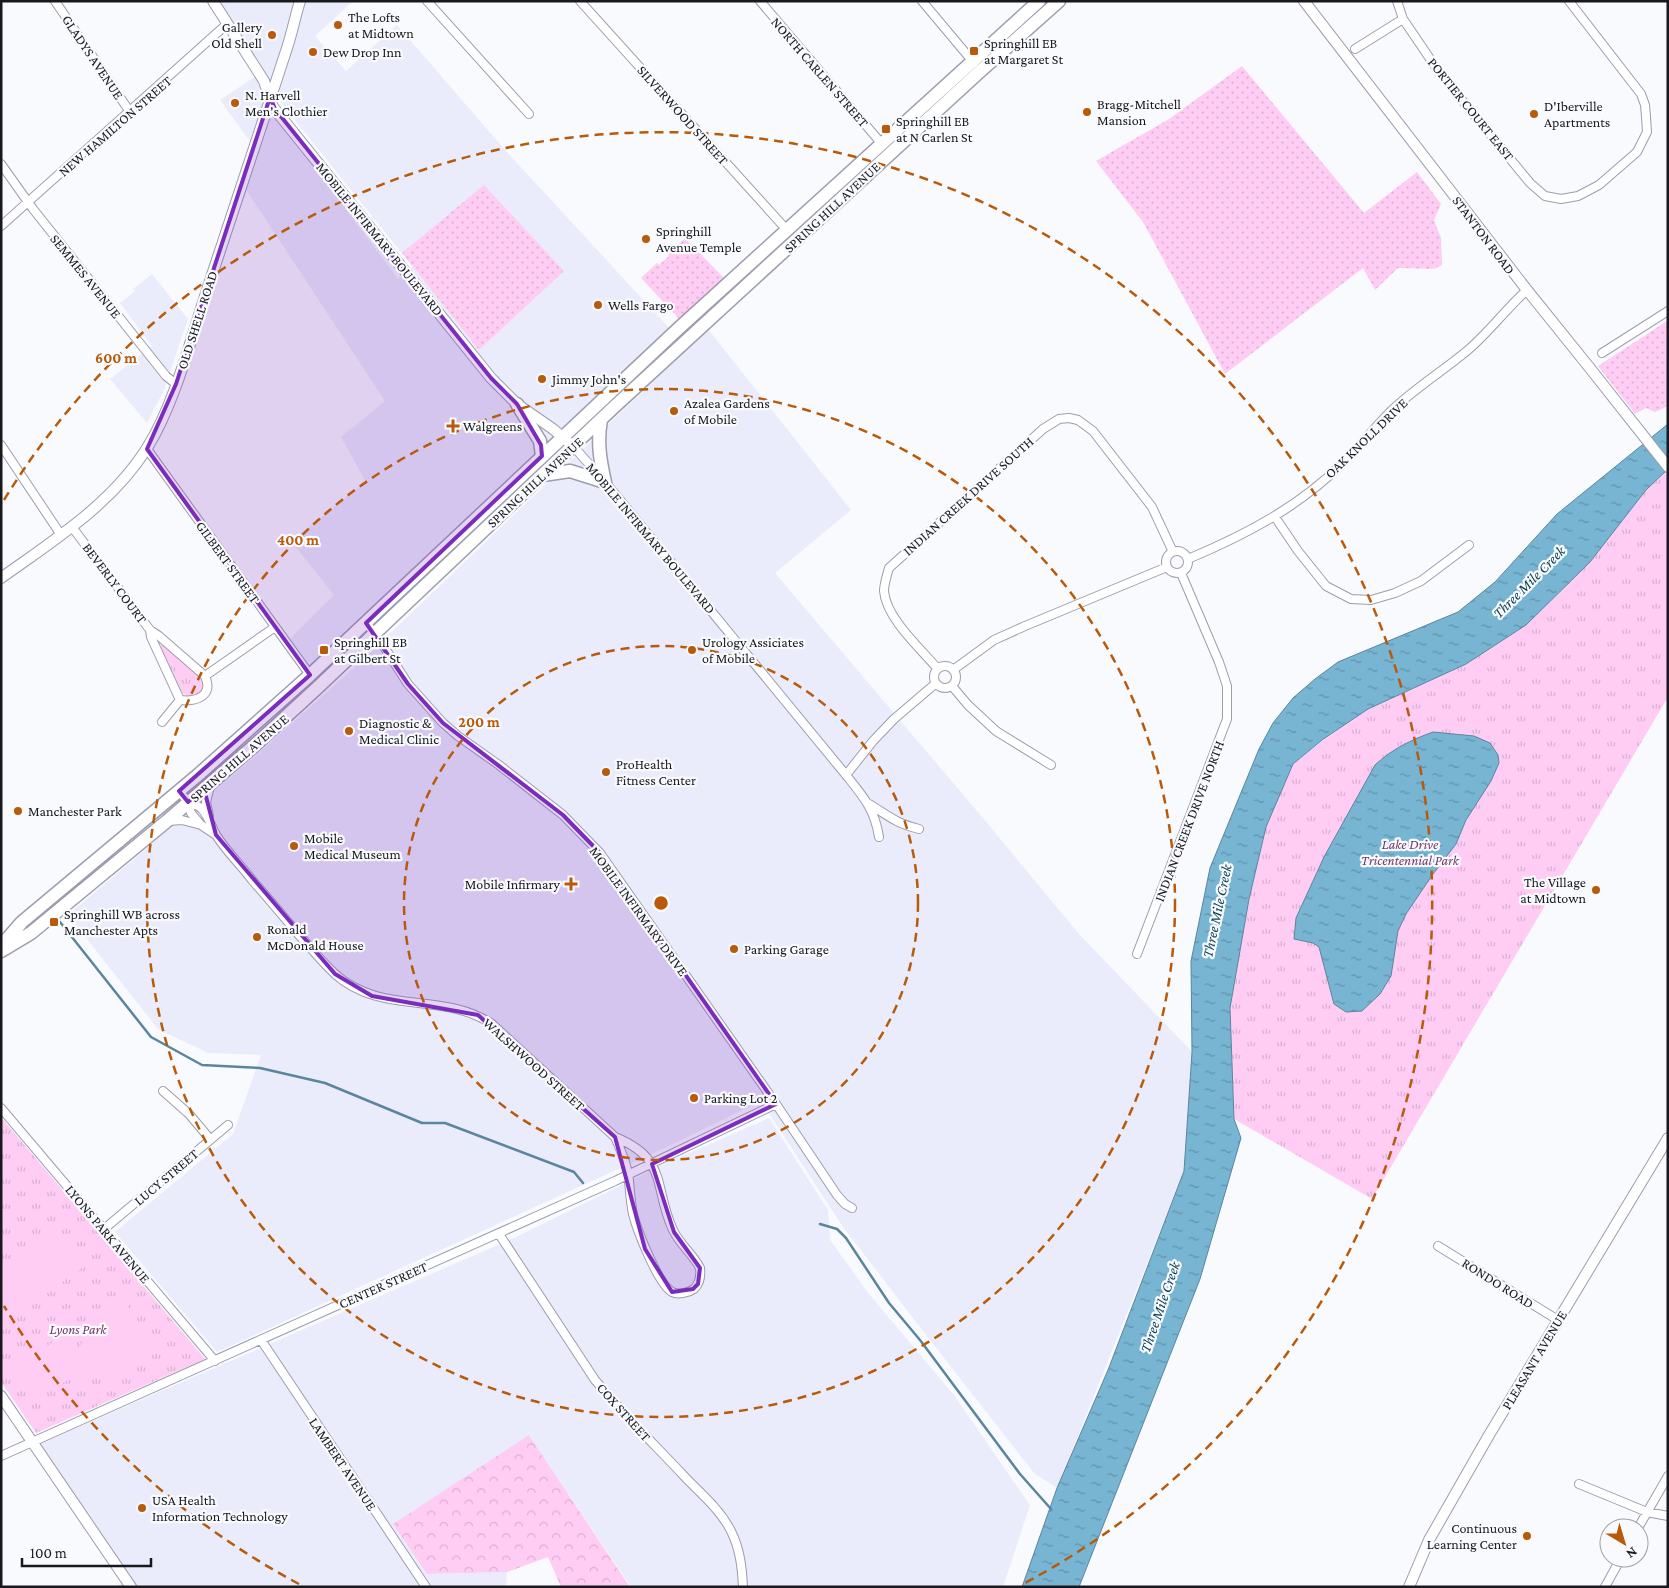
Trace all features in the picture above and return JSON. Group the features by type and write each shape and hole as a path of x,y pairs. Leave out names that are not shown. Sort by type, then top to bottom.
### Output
{"main road":[{"name":"SPRING HILL AVENUE","path":"1,946 26,918 179,791 310,675 562,436 786,229 1039,1"},
{"name":"SPRING HILL AVENUE","path":"1,951 31,933 263,738 601,420 1059,1"},
{"path":"518,404 540,441 542,456"},
{"path":"601,420 598,447 605,482"},
{"path":"543,475 570,470 605,482"}],"street":[{"name":"GLADYS AVENUE","path":"55,1 130,112"},
{"name":"MOBILE INFIRMARY BOULEVARD","path":"212,1 264,81 273,107 491,378 518,404 573,446 605,482 869,804 877,824 879,837"},
{"name":"OLD SHELL ROAD","path":"1,578 97,507 147,449 161,422 176,384 300,1"},
{"path":"427,1 529,114"},
{"name":"SILVERWOOD STREET","path":"580,1 786,229"},
{"name":"NORTH CARLEN STREET","path":"760,1 881,143"},
{"path":"922,1 981,71"},
{"name":"STANTON ROAD","path":"1304,1 1527,290 1668,467"},
{"name":"PORTIER COURT EAST","path":"1398,1 1403,19 1439,72 1530,183 1545,196 1562,199 1578,196 1599,185 1637,152 1646,132 1645,105 1641,94 1569,1"},
{"path":"1355,49 1403,19"},
{"name":"NEW HAMILTON STREET","path":"1,226 227,24"},
{"name":"SEMMES AVENUE","path":"1,164 28,202 166,376 176,384"},
{"name":"OAK KNOLL DRIVE","path":"1188,559 1234,540 1275,517 1341,465 1391,411 1470,349 1514,301 1527,290"},
{"path":"1602,353 1668,311"},
{"name":"INDIAN CREEK DRIVE SOUTH","path":"937,668 899,624 887,606 884,589 889,568 1043,429 1059,419 1069,418 1078,420 1093,431 1152,507 1173,552"},
{"path":"1,445 61,534"},
{"name":"GILBERT STREET","path":"147,449 310,675"},
{"path":"1275,517 1298,551 1326,586 1351,598 1371,600 1394,593 1421,581 1469,546"},
{"name":"BEVERLY COURT","path":"72,527 150,630 205,676"},
{"path":"1173,552 1180,552 1188,559 1188,566 1180,573 1171,572 1167,567 1166,560 1173,552"},
{"path":"953,670 994,640 1167,567"},
{"name":"INDIAN CREEK DRIVE NORTH","path":"1138,954 1227,719 1226,686 1219,662 1180,573"},
{"name":"MOBILE INFIRMARY DRIVE","path":"366,623 408,684 443,723 563,815 600,853 776,1104 837,1195 845,1204 852,1208"},
{"path":"180,700 190,701 200,698 205,693 207,687 205,676 275,627"},
{"path":"150,630 151,637 180,700"},
{"path":"947,666 953,670 956,680 952,686 945,688 936,684 933,678 937,668 947,666"},
{"path":"846,775 894,719 936,684"},
{"path":"952,686 968,705 996,731 1050,766"},
{"path":"162,722 180,700"},
{"name":"WALSHWOOD STREET","path":"211,783 206,802 209,818 216,835"},
{"name":"WALSHWOOD STREET","path":"179,791 188,802 191,813 201,825 216,835 303,939 335,974 357,990 386,1000 458,1008 478,1015 492,1024 615,1137 635,1146 653,1164 674,1232 700,1268 701,1275 698,1284 692,1290 680,1293 672,1292 655,1268 638,1234 630,1197 628,1175 615,1137"},
{"name":"WALSHWOOD STREET","path":"188,802 198,806 209,818"},
{"name":"MOBILE INFIRMARY BOULEVARD","path":"869,804 894,821 919,828"},
{"name":"WALSHWOOD STREET","path":"166,821 182,820 201,825"},
{"path":"163,1091 189,1114 210,1140"},
{"name":"CENTER STREET","path":"1,1456 653,1164 776,1104"},
{"name":"LYONS PARK AVENUE","path":"1,1108 215,1361"},
{"name":"LUCY STREET","path":"104,1229 228,1125"},
{"name":"PLEASANT AVENUE","path":"1409,1587 1429,1540 1489,1435 1668,1138"},
{"name":"COX STREET","path":"498,1234 595,1380 631,1421 716,1508 731,1532 740,1556 743,1587"},
{"name":"RONDO ROAD","path":"1438,1246 1558,1320"},
{"name":"LAMBERT AVENUE","path":"261,1340 426,1587"},
{"path":"1,1396 131,1587"},
{"path":"1644,1518 1668,1476"},
{"path":"1579,1484 1647,1512 1668,1516"},
{"path":"1605,1587 1615,1568"}],"highlighted area":[{"path":"270,97 275,109 491,378 517,404 541,445 542,456 366,623 408,684 443,723 563,815 600,853 776,1104 652,1164 674,1232 700,1268 698,1284 693,1289 672,1292 645,1249 615,1137 478,1015 372,996 335,974 216,835 204,789 188,802 179,791 310,675 147,449 176,384"}],"shaded area":[{"path":"216,1 351,1 315,36 346,71 397,25 506,151 671,330 311,669 289,640 334,595 291,541 366,482 341,437 385,401 245,188 272,110 398,279 413,267 270,89 251,143 220,100 262,72"},
{"path":"152,274 188,319 164,390 147,423 110,379 152,346 120,303 135,291 133,289"},
{"name":"Mobile Infirmary","path":"708,329 851,510 775,573 1079,934 1192,1052 1184,1171 1057,1488 1034,1473 843,1227 761,1101 671,1145 217,1352 115,1232 233,1134 261,1055 208,1053 158,1029 68,915 253,758 357,665"},
{"path":"769,1118 828,1210 830,1240 869,1294 954,1395 1030,1505 1003,1587 631,1587 529,1435 427,1574 507,1572 506,1587 115,1587 129,1578 39,1444 514,1238 662,1165"}],"green space":[{"path":"1242,66 1364,213 1417,172 1441,204 1434,220 1441,238 1442,265 1434,269 1398,268 1375,290 1363,268 1225,374 1143,222 1096,161 1169,119"},
{"path":"484,185 564,271 479,350 402,253"},
{"path":"685,238 725,279 680,320 641,278 657,263 659,265 669,256 668,254"},
{"path":"1667,321 1668,406 1655,412 1646,408 1635,414 1598,366"},
{"name":"Lake Drive Tricentennial Park","path":"1668,469 1668,697 1372,1199 1234,1119 1230,1008 1249,899 1266,827 1293,764 1368,709 1466,664 1526,625 1646,490"},
{"path":"164,644 201,678 204,685 199,695 188,697 181,692 160,648"},
{"name":"Lyons Park","path":"1,1117 205,1359 36,1433 1,1382"},
{"path":"55,1229 83,1267 2,1326 1,1269"},
{"path":"123,1299 152,1342 149,1353 107,1379 92,1369 80,1348 89,1317 111,1302"},
{"path":"68,1334 89,1369 32,1399 11,1366"},
{"path":"529,1435 630,1587 561,1587 548,1557 507,1572 427,1574 393,1524"}],"water":[{"name":"Three Mile Creek","path":"1668,424 1668,469 1646,490 1590,562 1526,625 1466,664 1368,709 1322,740 1293,764 1266,827 1249,899 1230,1008 1234,1119 1241,1138 1200,1279 1079,1587 1022,1587 1057,1488 1108,1370 1184,1171 1192,1052 1191,961 1210,868 1259,749 1273,723 1293,698 1338,662 1458,612 1495,582 1557,514"},
{"path":"1433,732 1474,736 1490,743 1498,755 1499,763 1491,781 1466,820 1456,844 1406,914 1398,931 1391,976 1380,994 1362,1011 1346,1012 1334,1004 1319,947 1313,943 1294,939 1296,918 1324,857 1375,765 1388,754 1402,746"}],"waterway":[{"path":"60,922 151,1037 202,1065 260,1068 325,1083 422,1123 445,1123 574,1172 583,1183"},
{"path":"820,1224 837,1229 846,1238 889,1303 920,1340 1020,1474 1051,1509"}],"place":[{"name":"The Lofts at Midtown","path":"338,25"},
{"name":"Gallery Old Shell","path":"272,35"},
{"name":"Springhill EB at Margaret St","path":"974,51"},
{"name":"Dew Drop Inn","path":"313,52"},
{"name":"N. Harvell Men's Clothier","path":"235,103"},
{"name":"Bragg-Mitchell Mansion","path":"1087,112"},
{"name":"D'Iberville Apartments","path":"1534,114"},
{"name":"Springhill EB at N Carlen St","path":"886,129"},
{"name":"Springhill Avenue Temple","path":"646,239"},
{"name":"Wells Fargo","path":"598,305"},
{"name":"Jimmy John's","path":"542,379"},
{"name":"Azalea Gardens of Mobile","path":"674,411"},
{"name":"Walgreens","path":"453,426"},
{"name":"Springhill EB at Gilbert St","path":"324,650"},
{"name":"Urology Assiciates of Mobile","path":"692,650"},
{"name":"Diagnostic & Medical Clinic","path":"349,731"},
{"name":"ProHealth Fitness Center","path":"606,772"},
{"name":"Manchester Park","path":"18,811"},
{"name":"Mobile Medical Museum","path":"294,846"},
{"name":"Mobile Infirmary","path":"571,884"},
{"name":"The Village at Midtown","path":"1596,890"},
{"name":"Springhill WB across Manchester Apts","path":"54,922"},
{"name":"Ronald McDonald House","path":"257,937"},
{"name":"Parking Garage","path":"734,949"},
{"name":"Parking Lot 2","path":"694,1098"},
{"name":"USA Health Information Technology","path":"142,1508"},
{"name":"Continuous Learning Center","path":"1527,1536"}]}
